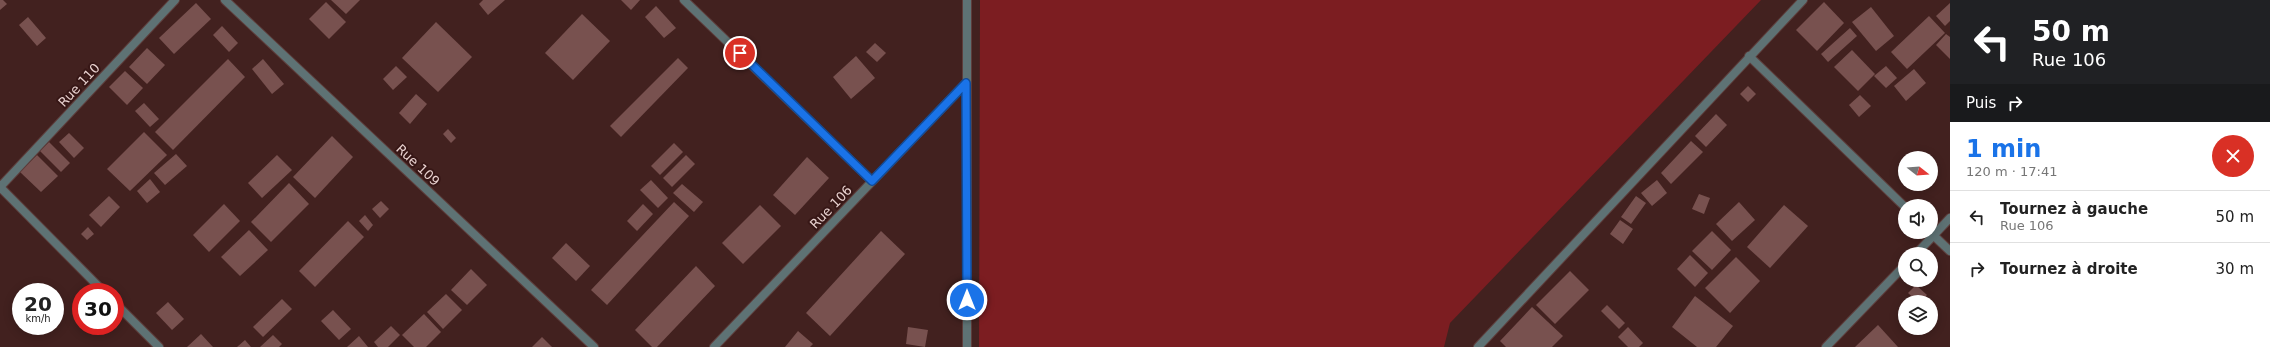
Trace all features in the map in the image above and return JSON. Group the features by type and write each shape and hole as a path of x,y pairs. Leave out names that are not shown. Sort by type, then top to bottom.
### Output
{"street":[{"name":"Rue 110","path":"0,187 175,0"},
{"name":"Rue 109","path":"225,0 594,347"},
{"path":"684,0 872,181"},
{"path":"967,0 967,347"},
{"path":"1478,347 1803,0"},
{"path":"1749,56 1898,200"},
{"name":"Rue 106","path":"714,347 966,83"},
{"path":"0,187 95,283"},
{"path":"1938,229 1950,218"},
{"path":"1922,247 1928,239"},
{"path":"1937,239 1950,251"},
{"path":"1826,347 1898,272"},
{"path":"124,312 159,347"}],"shaded area":[{"path":"980,0 1761,0 1450,323 1444,347 979,347"}],"building":[{"path":"0,0 3,0 7,4 0,10"},
{"path":"331,0 360,0 346,14"},
{"path":"483,0 505,0 488,15 479,4"},
{"path":"621,0 640,0 631,10"},
{"path":"326,2 346,22 329,39 309,19"},
{"path":"1824,2 1844,23 1817,51 1796,30"},
{"path":"196,3 211,19 174,54 159,38"},
{"path":"1950,3 1950,21 1945,26 1936,16"},
{"path":"656,6 676,28 664,38 645,17"},
{"path":"1871,7 1894,36 1876,51 1852,22"},
{"path":"582,14 610,41 573,80 545,53"},
{"path":"1929,16 1945,33 1907,69 1891,52"},
{"path":"28,17 46,38 37,46 19,25"},
{"path":"436,22 472,57 438,92 402,58"},
{"path":"222,26 238,43 229,52 213,35"},
{"path":"1850,28 1857,36 1828,62 1821,54"},
{"path":"1946,34 1950,37 1950,59 1936,45"},
{"path":"875,43 886,53 877,62 866,52"},
{"path":"147,48 165,65 147,84 129,67"},
{"path":"1852,50 1875,74 1858,91 1834,67"},
{"path":"856,56 875,78 851,99 833,77"},
{"path":"678,58 688,68 621,137 610,126"},
{"path":"228,59 245,77 173,150 155,132"},
{"path":"263,59 284,84 272,94 252,69"},
{"path":"396,66 407,77 393,90 383,79"},
{"path":"1886,66 1897,78 1886,88 1874,76"},
{"path":"1914,69 1926,83 1906,101 1894,86"},
{"path":"125,71 143,88 127,105 109,87"},
{"path":"1748,86 1756,94 1748,102 1740,94"},
{"path":"416,94 427,104 410,124 399,113"},
{"path":"1860,95 1871,106 1859,117 1849,105"},
{"path":"144,103 159,119 150,127 135,111"},
{"path":"1716,114 1727,125 1706,147 1695,136"},
{"path":"448,129 456,138 451,143 443,134"},
{"path":"144,132 167,155 130,191 107,169"},
{"path":"69,133 84,148 74,158 59,142"},
{"path":"332,136 353,157 315,198 293,177"},
{"path":"1691,141 1703,152 1671,184 1661,173"},
{"path":"49,142 70,163 61,172 40,151"},
{"path":"674,143 683,152 660,175 651,166"},
{"path":"176,154 187,166 165,185 154,173"},
{"path":"37,155 58,176 41,192 20,172"},
{"path":"277,155 292,170 262,198 248,183"},
{"path":"686,155 695,164 672,187 663,178"},
{"path":"807,157 829,178 795,215 773,195"},
{"path":"150,179 160,192 147,203 137,191"},
{"path":"651,180 668,198 658,208 640,190"},
{"path":"1657,180 1667,193 1652,206 1641,193"},
{"path":"289,183 309,204 271,242 251,222"},
{"path":"682,184 703,202 694,212 673,193"},
{"path":"1699,194 1710,198 1704,214 1692,209"},
{"path":"109,196 120,207 101,227 89,215"},
{"path":"1636,196 1646,203 1631,224 1621,217"},
{"path":"381,201 389,209 380,218 372,209"},
{"path":"674,202 689,216 607,305 591,290"},
{"path":"1739,202 1755,220 1732,241 1716,224"},
{"path":"224,204 240,221 209,252 193,235"},
{"path":"643,204 653,214 637,231 627,221"},
{"path":"760,205 781,226 743,264 722,243"},
{"path":"1784,205 1808,226 1770,268 1747,247"},
{"path":"365,215 373,225 368,231 359,221"},
{"path":"1620,220 1633,229 1623,244 1610,234"},
{"path":"348,221 364,237 315,287 299,271"},
{"path":"88,227 94,234 87,240 81,234"},
{"path":"249,230 268,250 240,276 221,257"},
{"path":"881,231 905,254 830,336 806,313"},
{"path":"1712,231 1731,250 1712,270 1692,251"},
{"path":"566,243 590,266 576,281 552,258"},
{"path":"1690,255 1708,273 1695,287 1677,269"},
{"path":"1736,257 1760,281 1730,313 1705,288"},
{"path":"696,266 715,286 657,347 652,347 635,330"},
{"path":"471,269 487,285 467,305 451,290"},
{"path":"1570,271 1589,290 1555,324 1536,305"},
{"path":"1914,287 1918,287 1927,295 1910,295 1908,293"},
{"path":"446,294 462,310 443,329 427,312"},
{"path":"1695,296 1733,326 1716,347 1697,347 1672,327"},
{"path":"282,299 292,309 263,337 253,327"},
{"path":"168,302 184,319 172,330 156,313"},
{"path":"1607,305 1625,323 1619,329 1601,311"},
{"path":"1532,307 1563,336 1552,347 1506,347 1500,341"},
{"path":"333,310 351,329 339,340 321,321"},
{"path":"424,314 441,332 426,347 414,347 402,335"},
{"path":"1878,325 1898,347 1855,347"},
{"path":"391,326 400,335 388,347 378,347 374,342"},
{"path":"908,327 928,330 925,347 906,344"},
{"path":"1628,327 1643,343 1639,347 1628,347 1618,337"},
{"path":"798,331 813,344 810,347 785,347"},
{"path":"201,334 213,347 187,347"},
{"path":"273,335 282,344 279,347 260,347"},
{"path":"359,336 368,347 347,347"},
{"path":"542,337 552,347 532,347"},
{"path":"245,340 251,347 237,347"}],"route":[{"path":"740,53 872,181 966,83 967,300"}]}
